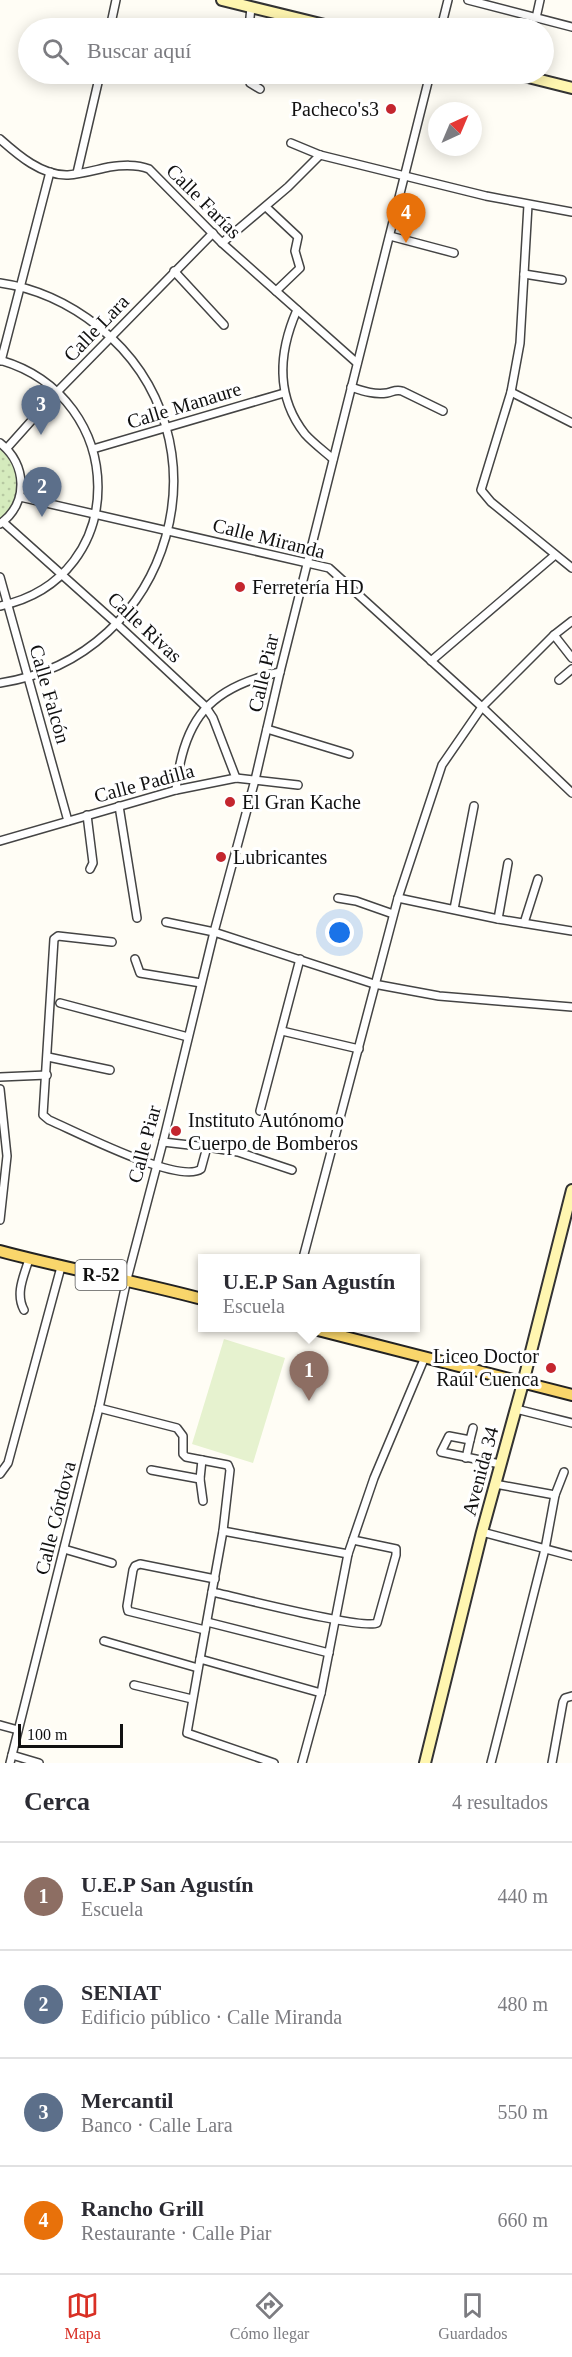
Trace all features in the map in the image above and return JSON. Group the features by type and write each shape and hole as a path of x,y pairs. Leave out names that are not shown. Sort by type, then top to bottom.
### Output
{"main road":[{"name":"R-52","path":"0,1251 62,1267 127,1279 198,1298"},
{"path":"326,1332 572,1395"}],"street":[{"path":"112,18 116,0"},
{"path":"222,0 296,18"},
{"path":"444,18 448,0"},
{"path":"468,0 536,18 540,0"},
{"path":"250,18 251,7"},
{"path":"554,22 572,27"},
{"path":"77,173 98,84"},
{"path":"252,84 260,89"},
{"name":"Calle Piar","path":"127,1279 214,932 255,780 279,672 427,84"},
{"path":"554,84 572,88"},
{"name":"Calle Farías","path":"0,139 30,163 50,172 66,175 116,166 139,165 149,169 222,243 357,363"},
{"path":"291,143 320,155 404,176 528,205 572,212"},
{"path":"222,243 266,207 320,155"},
{"path":"4,606 36,592 61,573 85,540 94,514 98,476 93,449 79,417 58,391 32,373 1,361 50,172"},
{"path":"528,205 520,344 511,392 481,490 491,502 572,568"},
{"path":"266,207 298,237 296,251 300,268 276,291"},
{"name":"Calle Lara","path":"7,448 58,391 213,233"},
{"path":"390,236 454,253"},
{"path":"174,271 224,325"},
{"path":"524,274 562,280"},
{"path":"0,283 20,287 63,303 111,337 145,380 156,400 172,454 174,479 168,531 149,581 135,603 95,644 70,660 28,677 0,683"},
{"path":"297,310 285,343 282,368 284,393 299,425 307,436 333,459"},
{"path":"351,387 369,393 402,391 443,411"},
{"path":"511,392 572,423"},
{"name":"Calle Manaure","path":"93,449 284,393"},
{"path":"0,443 7,448 19,466 21,476 20,497 14,511 2,523"},
{"name":"Calle Miranda","path":"20,497 329,568 482,707 572,793"},
{"name":"Calle Rivas","path":"2,523 61,573 206,706 213,718 236,778"},
{"path":"431,661 555,555"},
{"name":"Calle Falcón","path":"0,577 4,606 28,677 68,821"},
{"path":"304,1254 393,914 442,765 482,707 554,635 572,621"},
{"path":"554,635 572,658"},
{"path":"559,680 572,669"},
{"path":"176,790 186,740 206,706 239,685 279,672"},
{"path":"267,729 349,754"},
{"name":"Calle Padilla","path":"0,841 176,790 236,778 298,785"},
{"path":"119,806 137,918"},
{"path":"454,909 474,806"},
{"path":"87,815 93,863 90,869"},
{"path":"498,919 508,862"},
{"path":"524,923 538,879"},
{"path":"338,898 356,901 393,914"},
{"path":"398,898 498,919 572,931"},
{"path":"166,922 214,932 374,984 439,996 572,1007"},
{"path":"112,942 58,936 54,939 43,1115 49,1120 155,1167 182,1172 199,1172 207,1147"},
{"path":"135,959 140,973 201,983"},
{"path":"260,1111 300,959"},
{"path":"60,1003 188,1037"},
{"path":"282,1031 359,1049"},
{"path":"48,1057 110,1071"},
{"path":"0,1077 47,1075"},
{"path":"0,1089 7,1156 0,1220"},
{"path":"163,1142 238,1152 292,1170"},
{"name":"Avenida 34","path":"425,1763 482,1532 572,1190"},
{"path":"24,1310 19,1301 19,1293 29,1259"},
{"path":"0,1474 8,1463 62,1267"},
{"name":"Calle Córdova","path":"11,1759 99,1408 127,1279"},
{"path":"302,1763 321,1693 348,1554 374,1478 425,1357"},
{"path":"99,1408 177,1428 183,1436 183,1454 186,1457 228,1465 230,1470 223,1531 186,1730 190,1735 274,1763"},
{"path":"516,1409 572,1423"},
{"path":"466,1458 473,1428"},
{"path":"470,1440 449,1437 441,1450 443,1453 500,1464"},
{"path":"202,1460 200,1479 203,1501"},
{"path":"151,1470 200,1479"},
{"path":"491,1763 545,1549 555,1495 564,1472"},
{"path":"495,1484 555,1495"},
{"path":"223,1531 348,1554"},
{"path":"482,1532 572,1556"},
{"path":"212,1592 335,1620 371,1625 377,1623 396,1549 353,1540"},
{"path":"64,1550 112,1563"},
{"path":"214,1579 140,1564 133,1570 128,1611 329,1653"},
{"path":"104,1641 198,1668"},
{"path":"200,1659 321,1693"},
{"path":"134,1685 192,1699"},
{"path":"552,1763 563,1702 565,1698 572,1696"},
{"path":"0,1725 18,1730"},
{"path":"11,1759 39,1763"}],"green space":[{"path":"0,443 19,466 20,497 0,524"},
{"path":"224,1339 285,1358 253,1463 192,1444"}],"place":[{"name":"Pacheco's3","path":"391,109"},
{"name":"Rancho Grill","path":"406,243"},
{"name":"Mercantil","path":"41,435"},
{"name":"SENIAT","path":"42,517"},
{"name":"Ferretería HD","path":"240,587"},
{"name":"El Gran Kache","path":"230,802"},
{"name":"Lubricantes","path":"221,857"},
{"name":"Instituto Autónomo Cuerpo de Bomberos","path":"176,1131"},
{"name":"Liceo Doctor Raúl Cuenca","path":"551,1368"},
{"name":"U.E.P San Agustín","path":"309,1401"}]}
